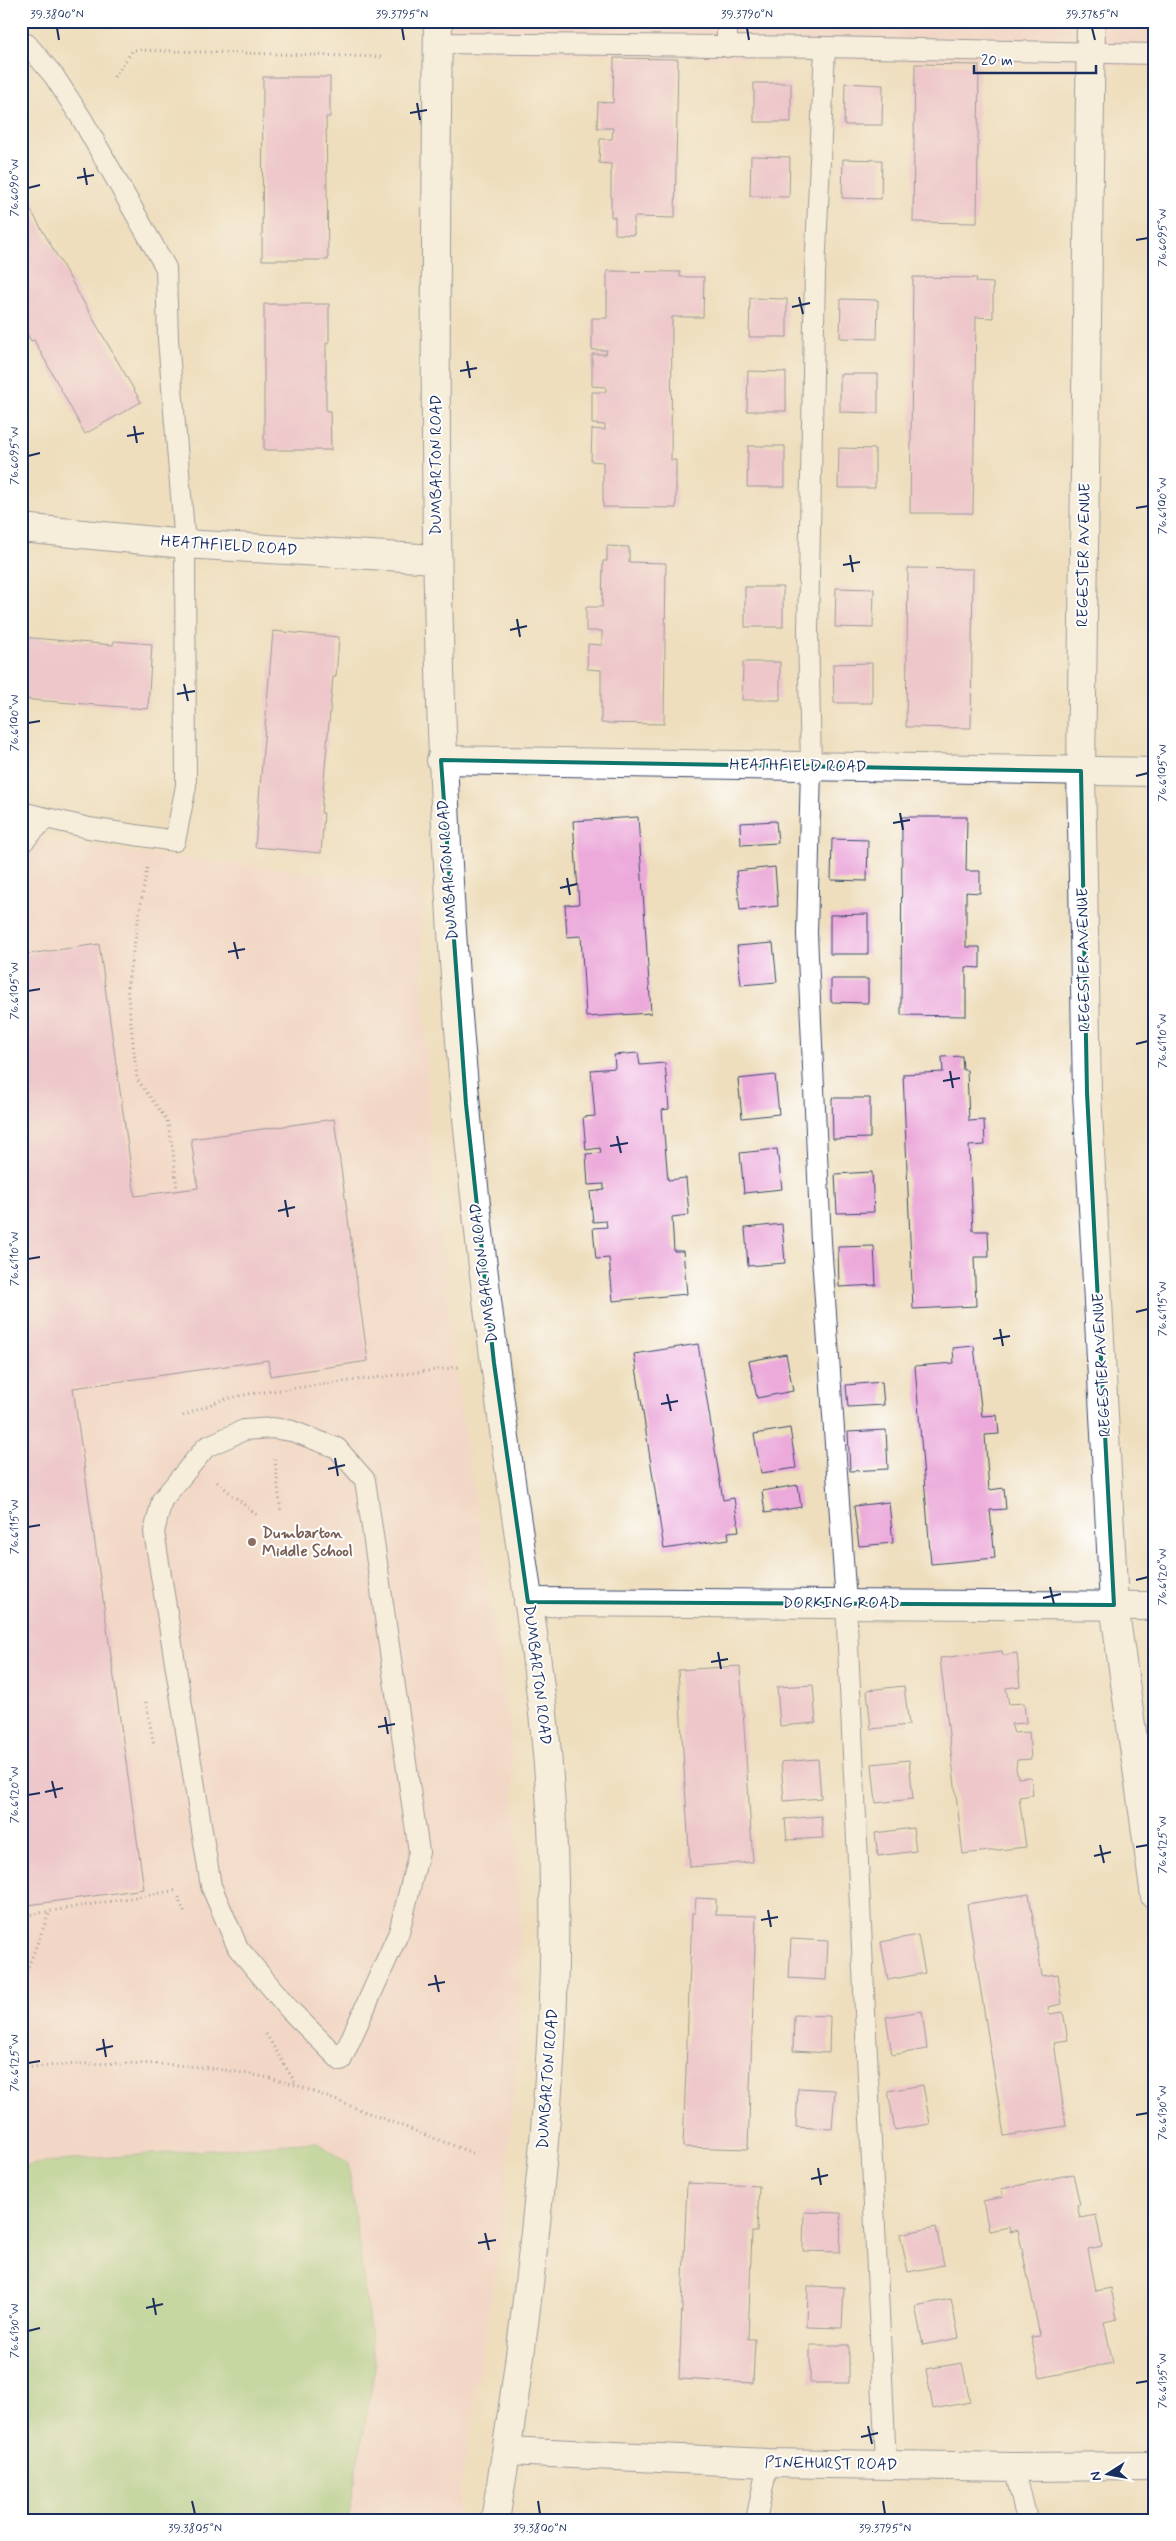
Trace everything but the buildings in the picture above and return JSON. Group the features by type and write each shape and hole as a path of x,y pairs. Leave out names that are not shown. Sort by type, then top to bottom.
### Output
{"street":[{"name":"REGESTER AVENUE","path":"1091,21 1081,771 1087,1094 1114,1605 1155,1896"},
{"name":"DUMBARTON ROAD","path":"438,32 436,559 441,760 466,1104 494,1363 528,1602 550,1789 554,1946 552,2030 546,2124 523,2333 507,2451 495,2520"},
{"name":"HEATHFIELD ROAD","path":"21,528 185,544 436,559"},
{"name":"HEATHFIELD ROAD","path":"441,760 1155,772"},
{"name":"DORKING ROAD","path":"528,1602 1155,1606"},
{"name":"PINEHURST ROAD","path":"507,2451 768,2463 1014,2468 1155,2466"}],"lane":[{"path":"727,21 727,47"},
{"path":"438,32 727,47 825,47 1155,54"},
{"path":"21,44 28,44 54,76 114,173 166,268 168,339 185,544 186,786 175,841 89,828 21,812"},
{"path":"825,47 815,283 808,630 811,766 807,934 821,1242 846,1603 886,2464"},
{"path":"21,844 46,818"},
{"path":"272,1428 292,1431 337,1448 365,1480 419,1852 399,1932 341,2061 290,2010 238,1948 211,1886 154,1532 162,1500 193,1462 206,1447 244,1430 272,1428"},
{"path":"756,2520 768,2463"},
{"path":"1014,2468 1027,2520"}],"path":[{"path":"114,76 133,50 384,57"},
{"path":"152,838 127,988 137,1079 167,1120 174,1150 177,1190"},
{"path":"183,1416 220,1400 249,1394 461,1367"},
{"path":"193,1462 259,1517"},
{"path":"21,1916 178,1890"},
{"path":"21,1985 50,1911"},
{"path":"21,2068 66,2064 134,2065 206,2068 272,2078 296,2085 475,2154"}],"highlighted area":[{"path":"441,760 1081,771 1087,1093 1114,1605 528,1602 494,1363 466,1104"}],"shaded area":[{"path":"432,21 1155,21 1155,67 431,51"},
{"name":"Dumbarton Middle School","path":"21,835 87,847 419,884 431,1158 453,1355 510,1730 521,1902 519,2031 502,2232 456,2520 21,2520"}],"green space":[{"path":"317,2142 348,2163 375,2368 348,2520 21,2520 21,2168 44,2162"}],"place":[{"name":"Dumbarton Middle School","path":"252,1542"}]}
